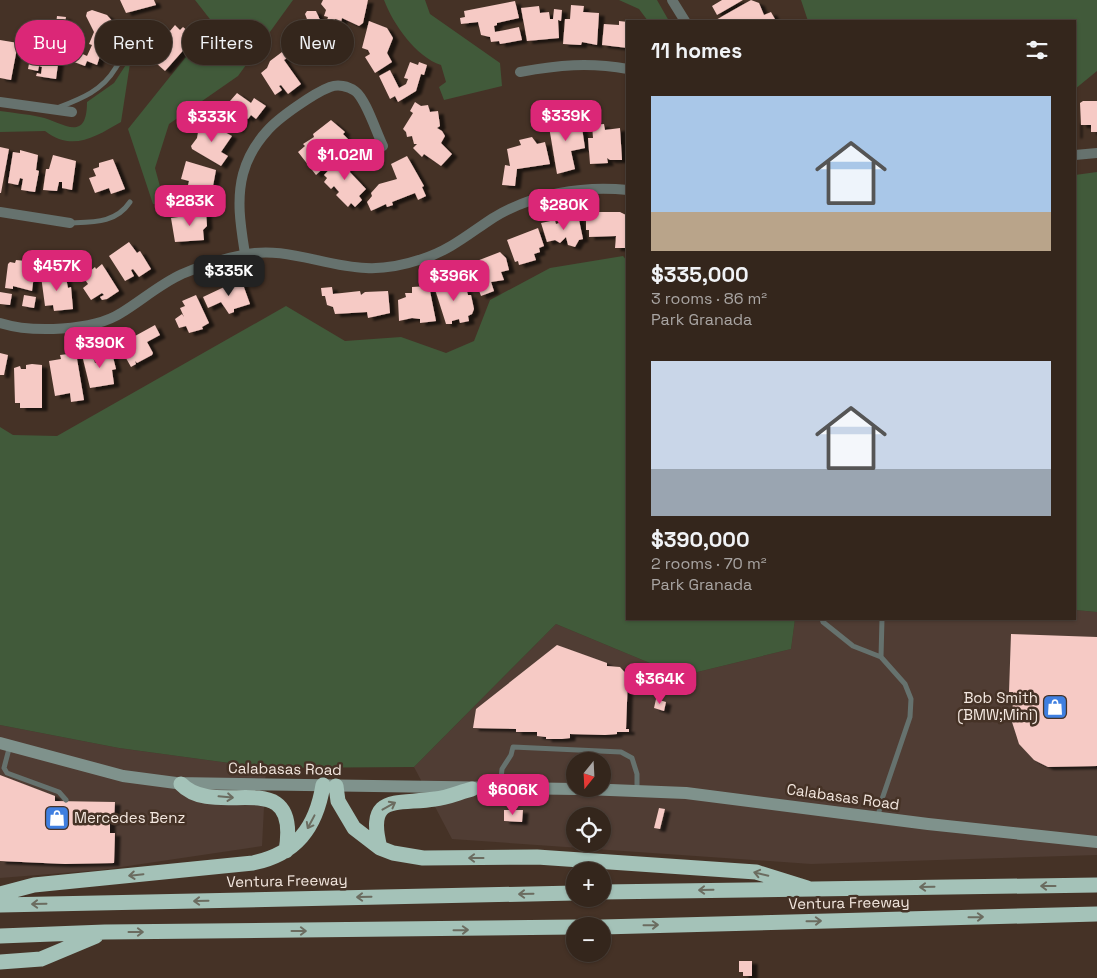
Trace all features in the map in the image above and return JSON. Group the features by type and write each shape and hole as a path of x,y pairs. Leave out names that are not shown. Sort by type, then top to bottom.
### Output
{"highway":[{"path":"181,784 188,791 200,794 261,800 278,804 284,810 289,821 286,851"},
{"path":"0,894 34,885 270,860 286,851 308,828 329,786 354,828 380,848 393,854 423,858 537,857 756,872 807,888"},
{"path":"380,848 376,822 378,814 385,806 400,801 436,799 472,789"},
{"name":"Ventura Freeway","path":"611,892 1097,885"},
{"name":"Ventura Freeway","path":"0,905 566,893"},
{"name":"Ventura Freeway","path":"611,926 1097,914"},
{"path":"0,936 105,932 566,927"},
{"path":"0,962 41,959 105,932"}],"main road":[{"name":"Calabasas Road","path":"5,744 123,776 181,784 566,789"},
{"name":"Calabasas Road","path":"611,789 686,793 878,818 1097,842"}],"street":[{"path":"672,0 684,20"},
{"path":"520,72 562,64 608,65 626,69"},
{"path":"245,254 240,220 239,194 243,174 252,151 267,131 285,115 330,87 344,86 356,92 382,146"},
{"path":"0,102 72,112"},
{"path":"1076,155 1097,153"},
{"path":"0,323 14,328 50,330 82,326 119,315 180,275 245,254 284,254 366,268 394,266 423,259 452,246 495,217 536,199 570,191 606,187 626,190"},
{"path":"0,212 70,223"}],"lane":[{"path":"57,109 81,99 101,87 118,65"},
{"path":"70,223 99,222 114,217 124,212 130,202"},
{"path":"822,620 853,646 881,657 905,684 911,699 910,717 880,802 878,818"},
{"path":"881,657 882,620"},
{"path":"5,744 4,768 7,773 59,792 66,800"},
{"path":"500,788 502,769 511,755 512,747 621,752 632,758 637,774 638,790"}],"shaded area":[{"path":"1076,610 1097,612 1097,855 811,864 611,850 611,807 566,807 566,847 452,839 414,767 556,624 681,676 791,649 795,620 1076,620"},
{"path":"0,725 119,748 266,768 262,846 101,870 0,878"}],"green space":[{"path":"195,0 293,0 271,30 271,20 211,20"},
{"path":"384,0 425,0 430,14 500,63 502,86 444,100 439,87 446,82 441,65 423,55 406,38 393,19"},
{"path":"619,0 657,0 668,20 647,20 639,9"},
{"path":"801,0 1097,0 1097,71 1076,88 1076,20 808,20"},
{"path":"182,62 182,65 246,65 238,76 169,124 155,168 165,205 153,204 128,129"},
{"path":"126,65 130,65 121,122 93,137 83,140 65,141 45,131 0,132 0,111 35,116 71,127 78,127 83,123 86,115 87,102 114,83"},
{"path":"1097,172 1097,612 1076,610 1076,175"},
{"path":"623,256 626,260 626,620 795,620 791,649 681,676 556,624 414,767 266,768 119,748 0,725 0,427 13,435 57,436 286,306 345,341 401,337 446,353 474,341 490,300 550,268"}],"building":[{"path":"120,0 154,0 156,5 126,13"},
{"path":"323,0 368,0 363,23 359,26 354,24 354,20 342,18 342,20 327,20 328,17 324,16 326,10 321,4"},
{"path":"722,0 743,0 717,15 712,6"},
{"path":"751,0 759,3 764,15 771,12 775,20 716,20"},
{"path":"515,1 519,18 497,23 494,26 495,32 519,27 522,40 500,44 499,41 491,42 490,37 481,35 478,22 461,24 460,18 465,17 464,11"},
{"path":"571,5 584,6 583,12 599,13 597,45 582,42 581,45 563,44 565,19 570,19"},
{"path":"539,6 540,13 549,12 550,19 553,19 554,9 562,10 561,21 558,20 559,38 527,41 521,8"},
{"path":"92,10 107,15 111,20 95,20 95,64 87,61 85,66 82,65 85,65 85,55 87,56 92,45 89,44 94,32 86,16 87,12"},
{"path":"307,11 316,11 320,20 307,20 305,14"},
{"path":"57,16 66,17 65,20 57,20"},
{"path":"369,21 387,28 393,38 387,53 392,62 375,73 365,57 370,54 368,50 362,48"},
{"path":"619,21 626,22 626,48 602,45 604,24 619,25"},
{"path":"175,25 180,30 182,28 182,52 172,63 172,29"},
{"path":"0,40 15,42 15,59 11,80 0,78"},
{"path":"281,53 281,65 288,65 301,84 288,94 281,85 279,86 282,90 275,95 261,73 268,65 271,65 271,60"},
{"path":"410,62 418,65 419,62 427,65 424,75 421,74 416,91 398,102 395,96 390,99 379,76 390,70 399,88 406,84 408,79 404,78"},
{"path":"29,65 58,65 56,79 36,76 37,73 41,74 42,67 39,66 38,71 28,69"},
{"path":"158,65 170,65 165,71"},
{"path":"237,93 251,103 254,98 266,106 256,119 251,115 248,119 245,117 238,130 217,116"},
{"path":"1083,101 1097,101 1097,132 1091,132 1091,125 1081,125 1080,103"},
{"path":"415,102 421,106 428,105 430,112 438,111 440,126 437,128 445,136 441,143 452,154 441,166 424,154 422,157 413,148 417,144 414,144 412,136 407,137 403,129 413,113 410,111"},
{"path":"576,117 577,122 581,121 585,148 571,151 575,169 557,174 548,121 563,120 564,122"},
{"path":"331,120 345,132 343,134 351,142 316,175 298,152 305,146 303,144 314,137 313,134"},
{"path":"206,122 232,136 221,152 228,156 221,166 192,149 191,146 197,138 198,132"},
{"path":"604,124 605,130 620,128 622,160 610,160 607,158 608,163 590,164 588,138 593,138 592,125"},
{"path":"532,137 537,144 545,142 550,164 517,169 515,186 502,185 505,165 510,166 507,149 521,145 519,140"},
{"path":"0,147 9,149 1,193 0,193"},
{"path":"20,150 38,155 36,170 39,171 35,192 21,190 23,179 20,178 18,185 8,183 13,152 20,153"},
{"path":"347,151 356,160 347,169 366,189 359,196 362,200 355,207 351,203 348,207 336,195 339,192 334,186 331,189 324,182 327,178 324,175"},
{"path":"53,155 76,161 72,190 62,188 62,182 59,182 57,191 43,190 46,169 49,169"},
{"path":"407,156 424,186 422,187 426,196 418,200 415,193 392,202 393,205 387,207 386,204 371,211 367,202 372,196 371,193 379,184 397,179 391,164"},
{"path":"113,159 125,189 111,194 109,188 95,193 89,178 96,176 93,169 99,167 99,163"},
{"path":"186,161 216,170 210,202 192,198 193,191 187,189 189,181 181,179"},
{"path":"206,211 207,226 203,230 204,240 175,242 171,218 186,216 185,213"},
{"path":"586,212 620,212 626,215 626,248 615,248 616,236 589,237 589,230 586,230"},
{"path":"578,215 583,239 579,240 575,247 568,245 566,237 560,243 555,240 547,242 541,223 555,220 556,224 559,223 558,220"},
{"path":"538,228 544,246 539,248 540,252 534,254 536,260 519,265 518,261 515,262 507,240"},
{"path":"129,242 137,253 140,251 151,269 139,277 133,269 131,270 134,276 125,281 109,256"},
{"path":"500,252 506,258 509,270 501,272 504,280 491,282 494,291 481,296 469,264"},
{"path":"16,260 26,261 25,265 33,265 35,267 32,291 13,286 13,289 5,288 8,264 10,262 15,263"},
{"path":"102,264 119,291 107,299 102,300 100,297 104,295 102,293 91,300 83,288 88,284 83,277"},
{"path":"65,273 68,288 71,287 73,309 54,311 53,305 45,306 41,276 49,275 49,277"},
{"path":"447,277 450,288 465,285 468,295 471,295 474,309 472,314 468,316 469,321 460,323 459,319 452,321 452,324 446,324 433,283"},
{"path":"241,279 250,304 234,309 234,312 229,314 221,302 208,308 203,297"},
{"path":"429,286 436,321 420,323 420,319 412,318 399,321 398,300 406,297 405,293 412,293 412,287"},
{"path":"332,287 333,294 360,291 361,295 365,292 388,291 390,313 368,318 367,312 335,314 333,307 327,305 325,296 322,296 321,288"},
{"path":"0,292 12,294 10,305 0,304"},
{"path":"24,295 36,297 34,308 22,306"},
{"path":"196,295 209,323 202,327 203,329 189,333 186,326 179,328 175,319 182,314 184,317 180,308 185,306 182,301"},
{"path":"155,325 160,335 147,342 153,353 152,355 137,363 135,361 136,364 131,367 118,344 125,340 126,343 133,340 136,338 135,336"},
{"path":"111,349 116,369 112,370 114,384 90,388 83,359 93,357 95,363 99,362 96,351"},
{"path":"0,353 8,355 4,375 0,375"},
{"path":"76,353 84,400 71,402 70,393 55,396 49,361 61,359 60,355"},
{"path":"26,365 42,365 42,408 20,408 20,403 15,403 14,368 20,366 21,369 26,369"},
{"name":"Bob Smith (BMW;Mini)","path":"1011,634 1097,637 1097,766 1048,767 1034,760 1019,744 1012,722 1013,692 1009,692"},
{"path":"557,645 607,663 607,666 620,667 628,676 626,729 629,729 629,732 605,735 570,734 570,738 546,739 546,737 537,736 537,732 516,732 516,729 473,728 476,709"},
{"path":"656,699 666,702 664,711 654,708"},
{"name":"Mercedes Benz","path":"0,775 55,796 55,801 115,802 114,822 110,822 110,833 115,833 114,863 65,864 0,861"},
{"path":"659,808 665,809 660,829 654,828"},
{"path":"504,810 523,810 522,822 504,821"},
{"path":"739,961 752,961 752,976 743,976 743,972 739,972"}],"place":[{"name":"Bob Smith (BMW;Mini)","path":"1055,707"},
{"name":"Mercedes Benz","path":"57,818"}]}
